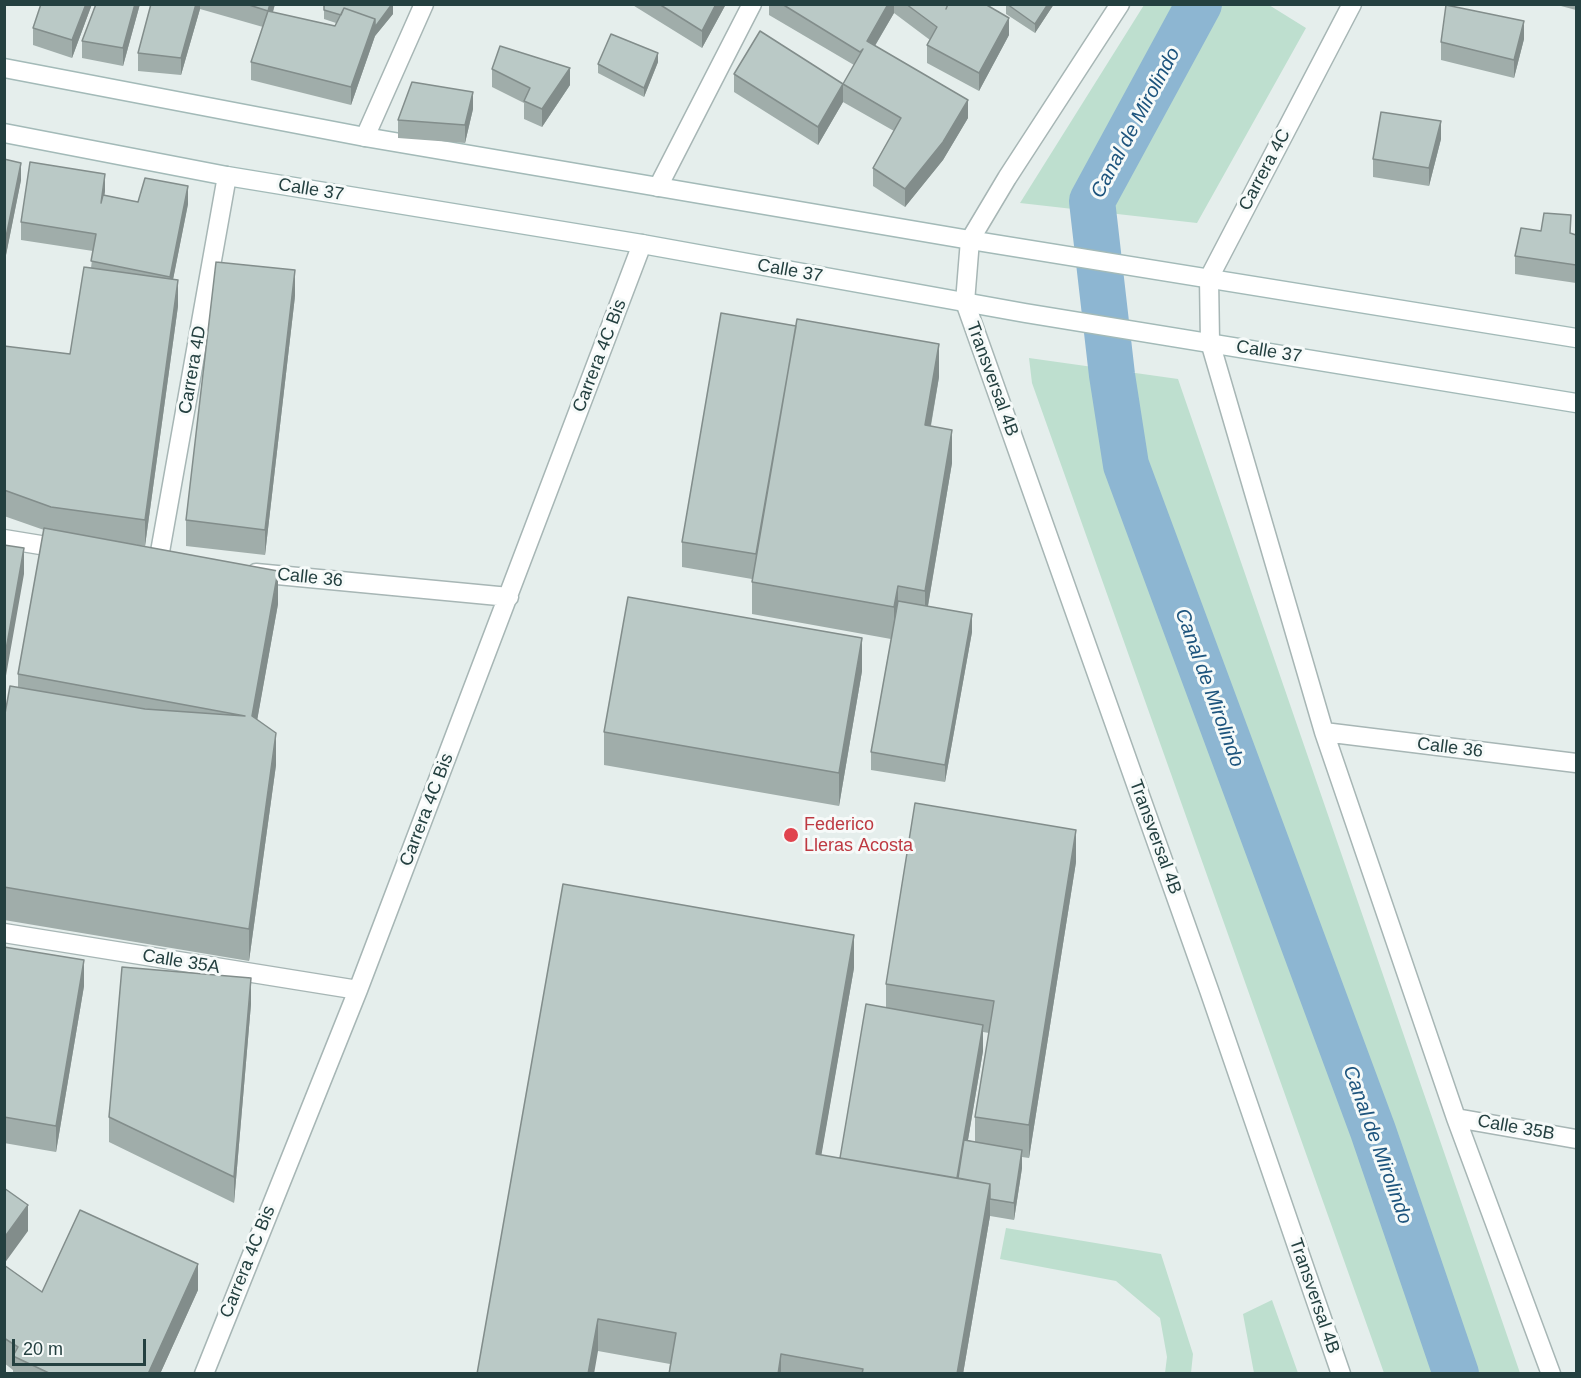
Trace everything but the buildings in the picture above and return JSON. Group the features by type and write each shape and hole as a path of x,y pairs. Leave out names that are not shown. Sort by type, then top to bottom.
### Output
{"street":[{"path":"365,137 424,4"},
{"path":"658,187 752,4"},
{"path":"965,302 970,240 1007,178 1120,4"},
{"name":"Carrera 4C","path":"1210,342 1209,278 1352,4"},
{"path":"4,68 365,137 970,240 1173,271 1576,338"},
{"name":"Calle 37","path":"4,133 227,176 642,244 1025,313 1576,403"},
{"name":"Carrera 4D","path":"158,563 227,176"},
{"name":"Carrera 4C Bis","path":"204,1374 358,990 642,244"},
{"name":"Transversal 4B","path":"965,302 1209,990 1341,1374"},
{"path":"1210,342 1324,732 1456,1118 1551,1374"},
{"path":"4,539 87,552"},
{"name":"Calle 36","path":"240,571 509,597"},
{"name":"Calle 36","path":"1324,732 1576,763"},
{"name":"Calle 35A","path":"4,933 358,990"},
{"name":"Calle 35B","path":"1456,1118 1576,1139"}],"green space":[{"path":"1144,5 1269,5 1306,28 1197,223 1020,203"},
{"path":"1029,358 1178,379 1520,1373 1384,1373 1032,383"},
{"path":"1006,1228 1161,1254 1193,1354 1191,1373 1165,1373 1167,1357 1160,1318 1116,1281 1000,1259"},
{"path":"1272,1300 1298,1373 1254,1373 1243,1314"}],"waterway":[{"name":"Canal de Mirolindo","path":"1199,4 1092,201 1112,375 1126,465 1373,1131 1456,1374"}],"place":[{"name":"Federico Lleras Acosta","path":"791,835"}]}
